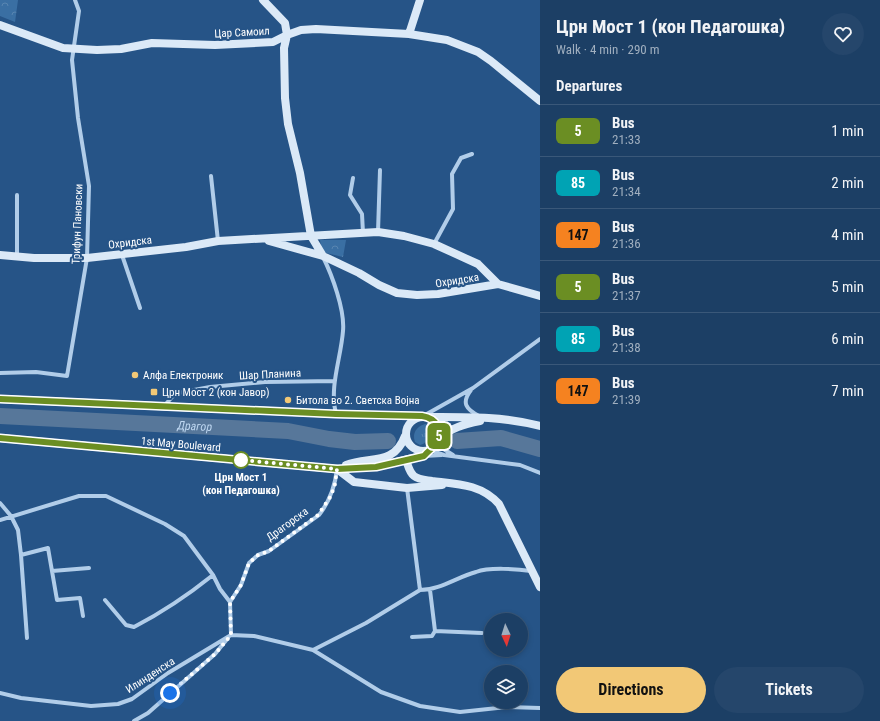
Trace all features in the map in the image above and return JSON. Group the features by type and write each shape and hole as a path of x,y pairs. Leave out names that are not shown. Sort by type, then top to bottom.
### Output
{"street":[{"name":"Трифун Пановски","path":"0,373 36,372 67,376 87,258 89,186 78,118 72,60 78,11 75,0"},
{"path":"263,0 285,23 287,35 284,48 285,98 288,124 300,173 311,236 330,271 343,320 342,341 335,381 334,406 336,414"},
{"path":"410,34 420,0"},
{"name":"Цар Самоил","path":"0,25 63,48 97,50 152,43 215,45 274,42 301,30 316,28 410,34 447,40 478,52 491,60 540,101"},
{"path":"434,244 453,209 452,174 461,158 472,154"},
{"path":"378,232 380,170"},
{"path":"211,176 218,241"},
{"path":"353,178 350,195 362,214 363,233"},
{"path":"17,195 17,257"},
{"name":"Охридска","path":"0,255 17,257 87,258 122,255 218,241 378,232 404,236 434,244 478,264 498,284"},
{"name":"Охридска","path":"262,239 323,256 397,293 417,296 498,284 540,296"},
{"path":"122,255 140,308"},
{"path":"337,469 352,463 374,460 388,456 402,445 406,430 412,420 425,417 473,388 540,339"},
{"name":"Шар Планина","path":"164,406 173,396 210,387 265,382 335,381"},
{"path":"473,388 466,400 466,406 470,411 482,418"},
{"path":"0,399 336,414 482,418 540,426"},
{"path":"425,417 436,423 439,428 439,439 437,444 426,453"},
{"path":"439,439 465,424 481,421 511,421"},
{"path":"405,436 407,441 414,448 426,453 520,465 540,472"},
{"name":"1st May Boulevard","path":"0,438 337,469 373,467 406,460 426,453"},
{"path":"439,439 445,450 457,457"},
{"path":"426,453 444,455"},
{"path":"406,460 410,472 419,479 453,483 485,492 499,504 540,587"},
{"path":"337,469 354,482 407,488 453,483"},
{"name":"Драгорска","path":"230,602 241,585 249,563 258,555 269,551 322,511 333,490 337,469"},
{"path":"407,488 420,590"},
{"path":"0,520 79,496 106,496 165,524 184,536 213,575 220,589 230,602 231,635 215,654 148,712 134,721"},
{"path":"0,503 11,516 18,530 27,638"},
{"path":"21,555 48,548 57,600 80,598 83,616"},
{"path":"52,571 89,568"},
{"path":"313,650 366,623 420,590 430,590 477,571 514,569 532,572"},
{"path":"105,600 126,625 134,627 160,614 213,575"},
{"path":"412,637 432,636 435,631 430,590"},
{"path":"435,631 482,633"},
{"path":"231,635 254,636 313,650 381,692 420,706 460,712 507,707 540,708"},
{"name":"Илинденска","path":"0,693 21,698 91,706 118,704 132,699 168,673 231,635"}],"green space":[{"path":"0,0 18,0 15,22 0,16"},
{"path":"320,240 346,240 343,257 322,252"},
{"path":"425,424 432,425 436,431 435,435 420,445 415,442 414,433 419,427"}],"waterway":[{"name":"Драгор","path":"0,416 288,431 329,439 355,442 388,441"},
{"name":"Драгор","path":"457,441 501,438 540,449"}],"bus line":[{"name":"5","path":"0,399 336,414 422,416 432,419 439,428 440,434 437,444 424,456 376,467 337,469 0,438"}],"place":[{"name":"Алфа Електроник","path":"135,375"},
{"name":"Црн Мост 2 (кон Јавор)","path":"154,392"},
{"name":"Битола во 2. Светска Војна","path":"288,400"},
{"name":"Црн Мост 1 (кон Педагошка)","path":"241,460"}],"route":[{"path":"170,693 215,654 231,635 230,602 236,595 241,585 249,563 258,555 269,551 318,515 325,507 335,484 337,469 241,460"}]}
